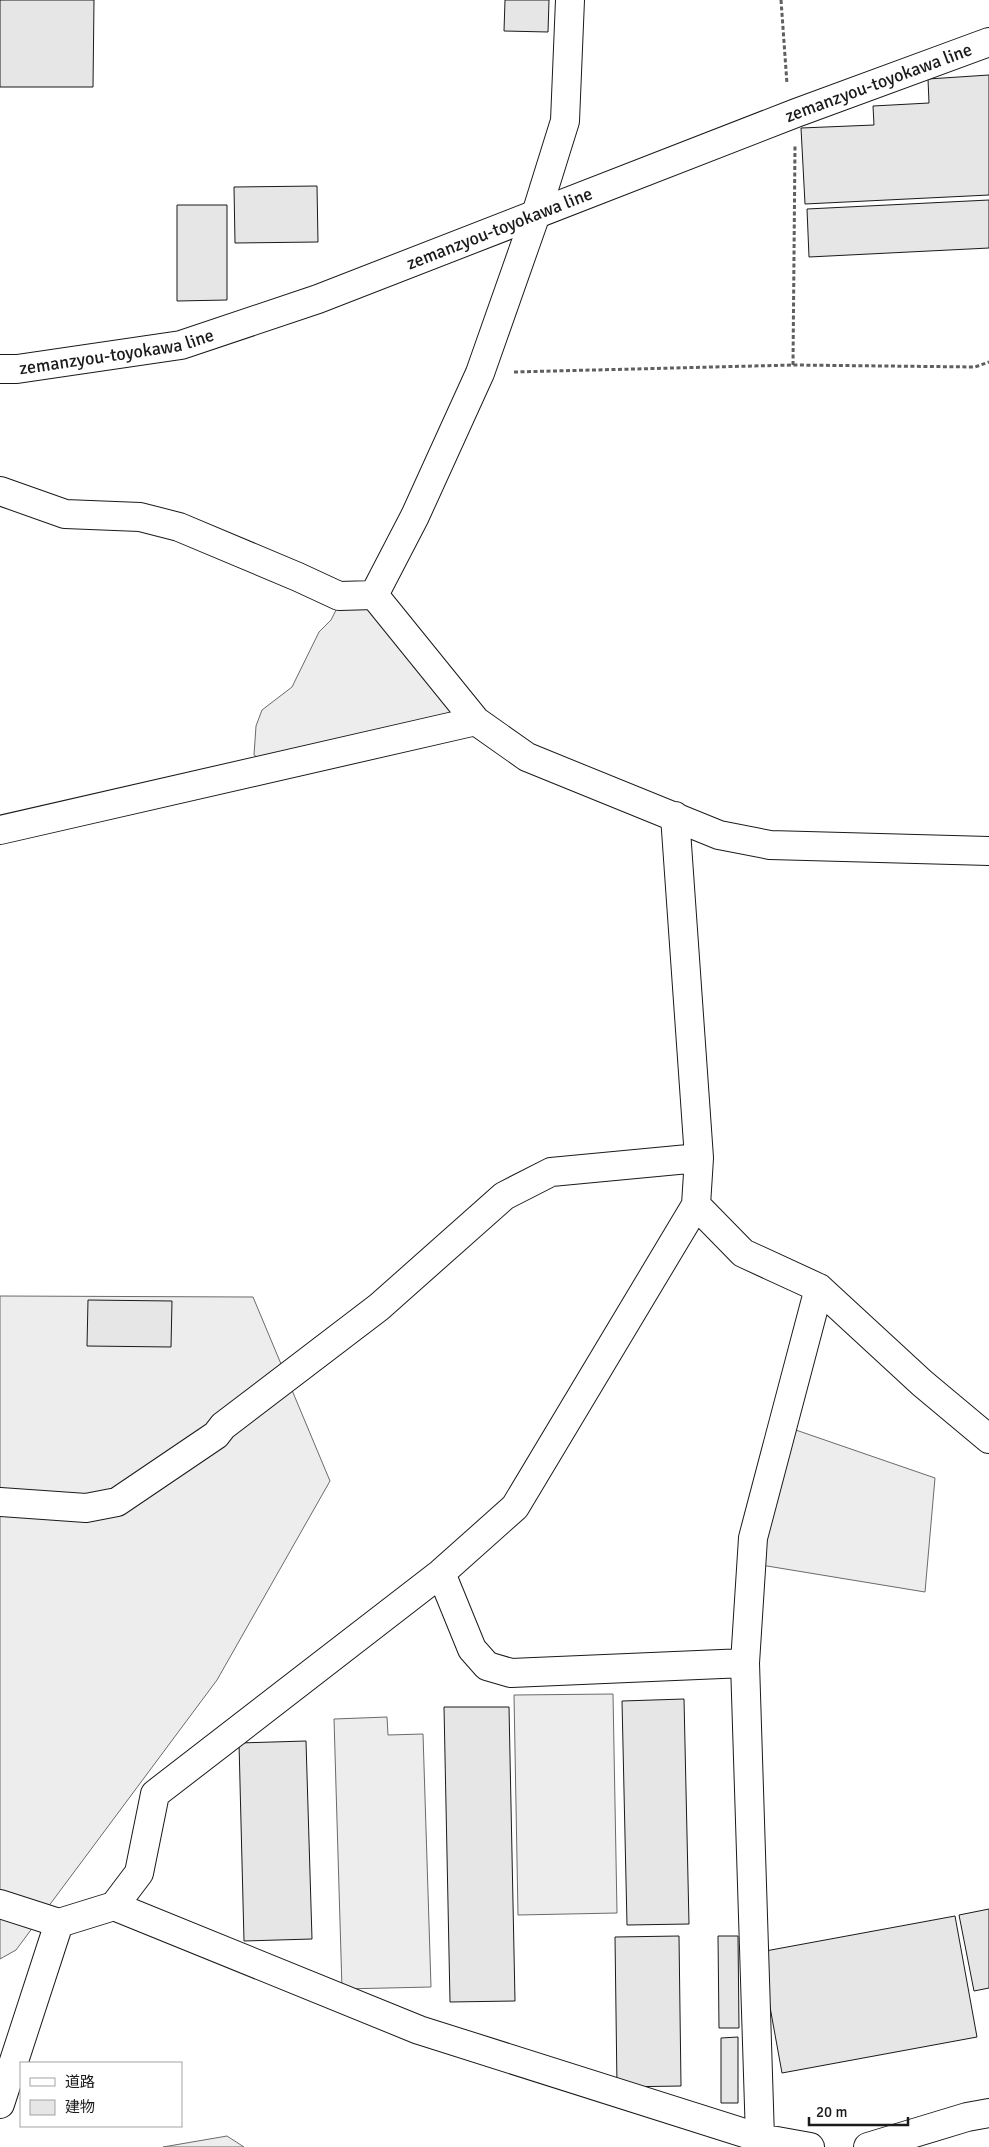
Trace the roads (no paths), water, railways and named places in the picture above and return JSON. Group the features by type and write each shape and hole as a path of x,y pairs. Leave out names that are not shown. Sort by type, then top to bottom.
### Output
{"street":[{"path":"374,595 415,516 480,373 536,214 565,121 570,0"},
{"name":"zemanzyou-toyokawa line","path":"0,369 17,369 181,345 318,299 796,113 989,42"},
{"path":"0,491 65,514 140,517 179,527 339,596 374,595"},
{"path":"374,595 476,721 527,757 719,835 770,845 989,851"},
{"path":"0,830 476,721"},
{"path":"0,1904 59,1923 114,1906 139,1873 155,1794 441,1573 515,1507 696,1205 699,1158 675,816"},
{"path":"0,1502 86,1508 117,1502 216,1435 223,1426 379,1307 504,1196 551,1172 699,1158"},
{"path":"696,1205 744,1253 819,1288 922,1383 989,1439"},
{"path":"760,2138 745,1663 753,1538 819,1288"},
{"path":"441,1573 472,1650 487,1666 511,1673 745,1663"},
{"path":"114,1906 419,2030 760,2138 810,2147"},
{"path":"0,2104 59,1923"},
{"path":"868,2147 967,2117 989,2113"}]}
